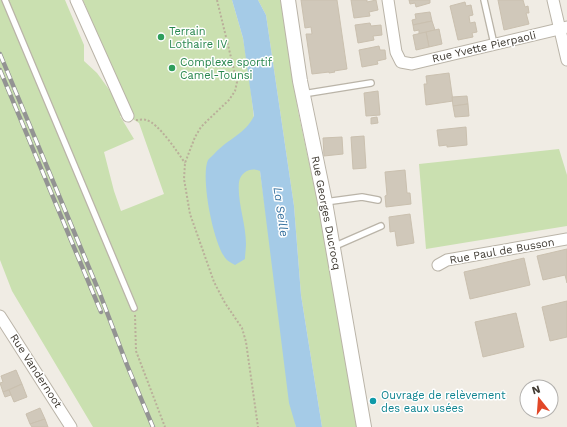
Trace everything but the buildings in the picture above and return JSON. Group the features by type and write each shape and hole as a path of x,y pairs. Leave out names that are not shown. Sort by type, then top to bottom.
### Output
{"street":[{"path":"76,0 128,116"},
{"name":"Rue Georges Ducrocq","path":"288,0 302,94 325,202 364,427"},
{"name":"Rue Yvette Pierpaoli","path":"388,0 396,52 401,62 412,64 563,28"},
{"path":"553,0 563,28 567,60"},
{"name":"Rue Paul de Busson","path":"438,265 447,260 567,239"},
{"name":"Rue Vandernoot","path":"0,316 71,427"}],"lane":[{"path":"5,0 134,308"},
{"path":"484,0 494,44"},
{"path":"302,94 371,83"},
{"path":"325,202 362,197 378,200"},
{"path":"333,247 380,226"}],"path":[{"path":"217,0 237,82 235,91 229,100 201,127 195,137 185,163 184,179 190,214 217,290 242,328 246,342 258,427"},
{"path":"128,116 131,121 146,120 152,123 167,138 185,163"},
{"path":"134,308 136,351 165,427"}],"green space":[{"path":"0,0 65,0 84,45 84,61 97,73 127,114 120,116 134,139 104,152 121,211 164,194 139,123 128,116 131,114 83,0 232,0 243,38 249,75 260,171 296,427 93,427 12,291 0,260"},
{"path":"258,0 281,0 298,111 326,242 359,427 322,427 301,295 294,206 266,15"},
{"path":"559,149 567,175 567,226 426,249 419,164"}],"water":[{"name":"La Seille","path":"232,0 258,0 266,15 294,206 301,295 322,427 296,427 289,403 260,171 254,169 247,171 242,175 239,182 239,197 246,236 245,259 235,265 227,260 217,242 213,228 207,196 206,169 208,160 220,148 241,132 254,116 243,38"}],"railway":[{"path":"0,54 100,294 127,365 153,427"},
{"path":"0,70 101,312"}],"place":[{"name":"Terrain Lothaire IV","path":"161,37"},
{"name":"Complexe sportif Camel-Tounsi","path":"172,68"},
{"name":"Ouvrage de relèvement des eaux usées","path":"373,401"}]}
